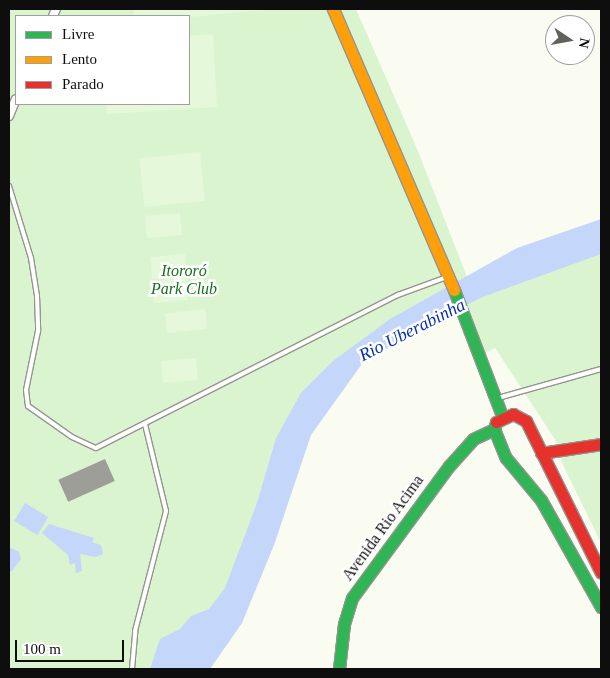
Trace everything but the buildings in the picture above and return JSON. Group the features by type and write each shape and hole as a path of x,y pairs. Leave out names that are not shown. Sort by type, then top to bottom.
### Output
{"street":[{"path":"333,9 467,319 502,416"},
{"path":"9,116 15,101"},
{"path":"601,573 526,421 513,414 497,419 494,429 506,458 541,500 601,607"},
{"name":"Avenida Rio Acima","path":"339,669 344,624 352,598 449,466 473,439 494,429"},
{"path":"541,453 601,444"}],"lane":[{"path":"9,186 31,258 37,296 38,331 26,390 28,406 72,436 96,448 398,295 449,276"},
{"path":"496,398 601,369"},
{"path":"132,669 135,631 166,511 145,424"}],"green space":[{"name":"Itororó Park Club","path":"9,9 356,9 418,151 474,295 601,242 601,543 562,463 558,444 495,348 474,358 455,305 351,356 253,536 187,669 9,669"},
{"path":"133,9 276,9 190,17 190,15 134,15"},
{"path":"213,34 217,107 107,114 106,105 190,105 190,36"},
{"path":"200,152 205,201 144,207 139,158"},
{"path":"180,213 182,235 147,238 145,216"},
{"path":"185,254 187,276 152,279 150,257"},
{"path":"186,278 188,300 154,303 152,281"},
{"path":"205,309 207,329 167,333 165,313"},
{"path":"196,358 198,380 163,383 161,361"}],"water":[{"name":"Rio Uberabinha","path":"601,219 601,254 480,298 364,361 311,435 274,545 242,623 210,669 150,669 160,639 180,629 191,616 209,609 225,588 257,503 276,438 301,393 333,361 390,319 517,248"},
{"path":"25,503 48,517 37,535 14,521"},
{"path":"49,524 94,538 92,542 101,545 103,554 96,557 80,554 82,571 76,573 75,563 70,565 68,555 42,533"},
{"path":"9,547 19,552 21,559 12,571 9,571"}],"traffic: fast":[{"path":"454,290 502,416"},
{"path":"496,422 494,429 506,458 541,500 601,607"},
{"path":"339,669 344,624 352,598 449,466 473,439 494,429"}],"traffic: slow":[{"path":"333,9 454,290"}],"traffic: jam":[{"path":"496,422 513,414 526,421 601,573"},
{"path":"541,453 601,444"}]}
